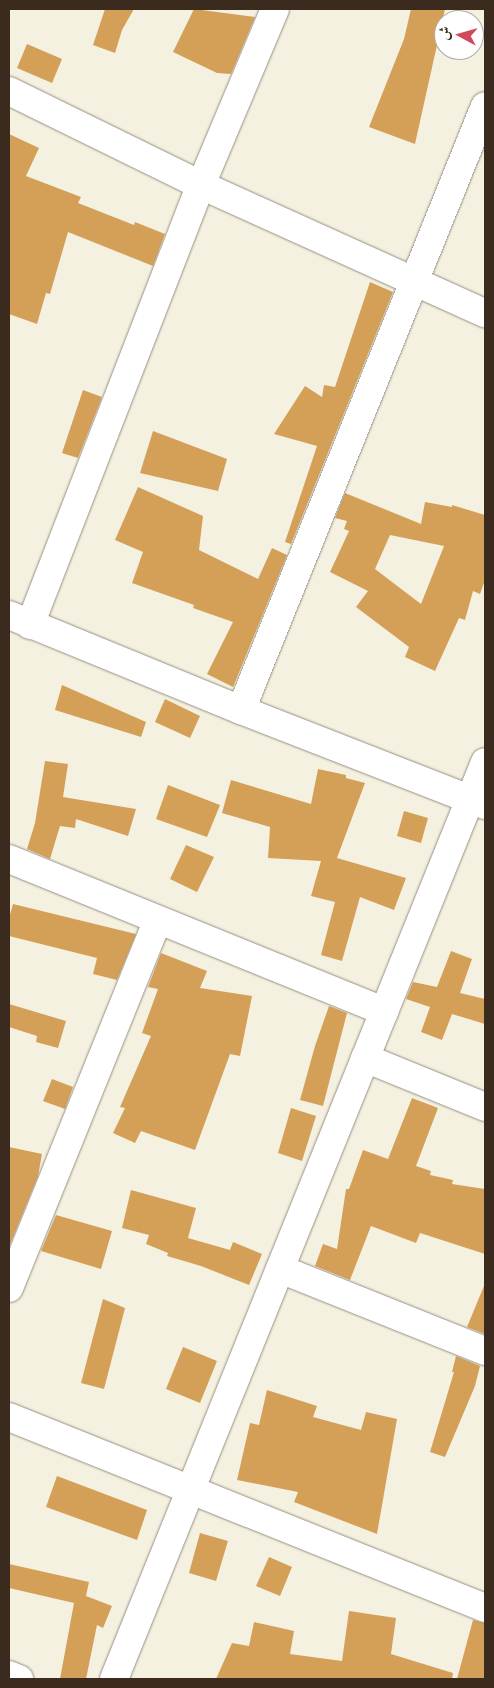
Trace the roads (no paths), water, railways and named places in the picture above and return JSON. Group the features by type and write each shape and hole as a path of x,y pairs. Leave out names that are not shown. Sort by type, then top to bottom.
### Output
{"street":[{"path":"275,9 19,620 241,710 478,802"},
{"path":"9,92 201,185 485,313"},
{"path":"241,710 485,106"},
{"path":"114,1679 384,1011 478,802 485,762"},
{"path":"9,859 384,1011"},
{"path":"9,1288 158,920"},
{"path":"365,1058 485,1107"},
{"path":"280,1269 485,1351"},
{"path":"9,1417 485,1608"},
{"path":"9,1675 19,1679"}]}
